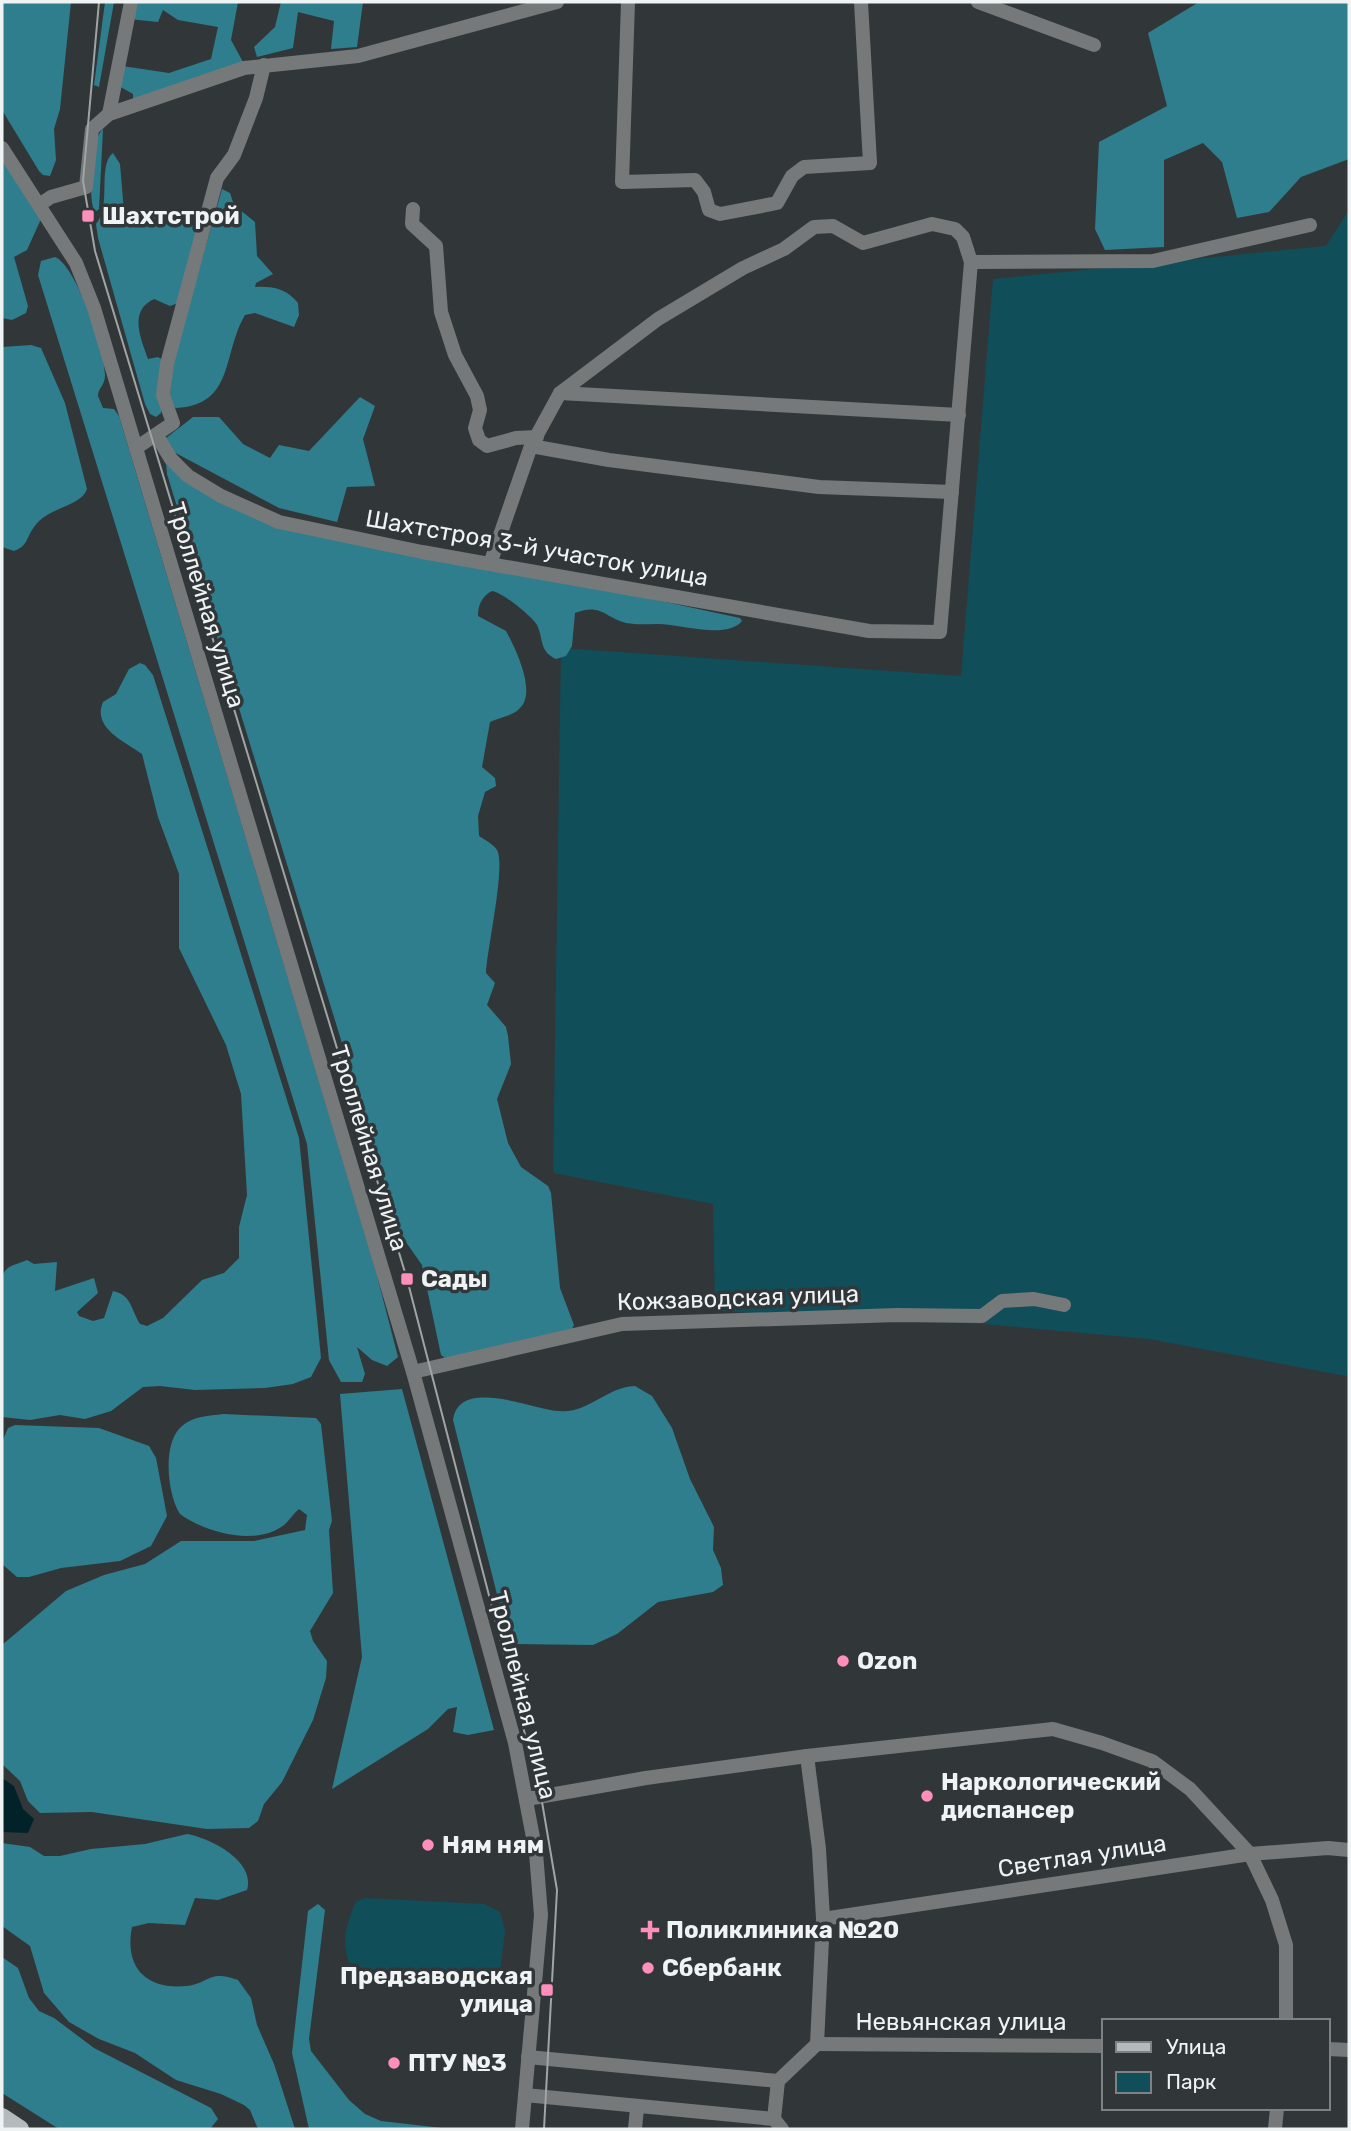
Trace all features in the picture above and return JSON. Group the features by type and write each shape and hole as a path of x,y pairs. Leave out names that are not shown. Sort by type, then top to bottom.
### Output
{"main road":[{"path":"2,2117 20,2129"}],"street":[{"path":"109,114 131,2"},
{"path":"39,205 51,197 86,187 92,130 109,114 244,68 358,56 557,2"},
{"path":"628,2 622,182 695,180 701,187 709,210 720,214 777,203 792,176 804,167 870,163 861,2"},
{"path":"978,2 1094,44"},
{"path":"136,448 173,424 163,396 167,364 202,226 218,177 234,155 256,98 264,65"},
{"name":"Троллейная улица","path":"2,148 83,277 413,1373 493,1658 527,1799 536,1853 541,1915 522,2129"},
{"path":"413,209 412,224 436,246 441,312 456,355 477,396 480,410 475,428 479,440 487,446 516,438 534,442 608,460 819,487 952,492 971,262 964,237 943,224 932,224 863,243 833,226 814,228 784,248 743,268 658,319 560,393 534,442 490,564"},
{"path":"971,262 1153,261 1310,225"},
{"path":"560,393 959,415"},
{"name":"Шахтстроя 3-й участок улица","path":"157,436 171,459 188,476 221,496 279,522 490,564 869,631 940,632 952,492"},
{"name":"Кожзаводская улица","path":"413,1373 609,1325 897,1315 982,1316 1002,1301 1034,1299 1064,1305"},
{"path":"527,1799 646,1778 807,1756 1054,1730 1152,1761 1191,1789 1250,1854 1272,1900 1286,1945 1286,2019"},
{"path":"525,2095 778,2124 778,2081 817,2045 823,1919 819,1849 807,1756"},
{"name":"Светлая улица","path":"823,1919 1250,1854 1328,1848 1349,1850"},
{"name":"Невьянская улица","path":"817,2045 1102,2046"},
{"path":"1330,2049 1349,2050"},
{"path":"528,2057 778,2081"},
{"path":"635,2129 637,2108"},
{"path":"1275,2129 1278,2110"}],"green space":[{"path":"1349,210 1349,1373 1346,1376 1149,1339 984,1324 715,1311 713,1204 553,1173 561,648 961,676 993,279 1326,246"},
{"path":"365,1898 484,1904 500,1912 505,1930 500,1972 474,1982 357,1973 347,1957 346,1929 356,1902"}],"shaded area":[{"path":"2,2 71,2 60,109 54,129 56,160 50,176 39,171 2,110"},
{"path":"105,2 114,2 99,87 94,85"},
{"path":"132,2 238,2 231,40 243,62 133,102 133,94 117,85 122,66 169,73 211,59 218,27 178,20 163,10 158,22 129,19"},
{"path":"281,2 363,2 357,47 331,49 334,21 298,12 293,48 257,57 254,47 275,27"},
{"path":"1199,2 1349,2 1349,159 1301,177 1269,212 1237,218 1222,162 1203,143 1164,160 1164,247 1105,250 1095,229 1099,142 1167,106 1148,33"},
{"path":"103,129 99,209 95,212 91,195 92,169 96,143"},
{"path":"113,153 120,164 124,212 192,224 196,231 178,303 170,306 154,299 146,304 139,318 140,334 148,359 158,357 163,360 161,413 156,417 150,414 145,404 98,238 96,224 103,207 106,167"},
{"path":"2,154 41,219 27,250 14,257 28,306 26,313 12,320 2,318"},
{"path":"222,189 230,193 234,205 255,222 257,256 273,274 256,283 255,287 274,288 289,294 298,303 299,315 294,327 255,313 245,315 218,388 195,405 176,408 169,404 174,358"},
{"path":"55,257 72,276 95,330 105,376 98,396 103,408 114,409 119,416 376,1272 398,1357 387,1366 372,1360 357,1347 365,1374 362,1382 341,1382 329,1360 307,1144 38,275 41,261"},
{"path":"31,345 41,348 65,403 87,489 78,500 40,520 24,544 14,551 2,547 2,347"},
{"path":"360,397 375,406 363,439 375,486 347,487 337,522 279,508 170,450 166,438 193,417 219,417 243,444 270,458 279,445 309,451"},
{"path":"166,463 237,510 740,618 742,621 735,627 703,630 626,623 597,610 584,610 575,613 572,646 566,656 556,659 544,649 534,621 510,600 492,591 483,598 479,608 478,616 506,631 523,670 526,691 525,701 517,711 490,722 482,767 495,778 496,786 485,792 478,816 479,836 497,850 499,859 498,890 486,973 495,983 487,1005 506,1027 511,1064 497,1099 508,1143 521,1167 548,1186 551,1193 560,1288 574,1325 572,1329 445,1358 441,1355 422,1265 401,1235 167,474"},
{"path":"140,663 153,675 299,1138 321,1358 311,1377 293,1384 265,1388 195,1390 143,1387 111,1411 85,1419 60,1415 30,1420 2,1417 2,1281 4,1272 10,1267 27,1260 34,1264 57,1262 55,1291 94,1278 98,1293 77,1312 79,1316 93,1321 104,1318 113,1291 128,1300 140,1324 147,1326 163,1318 202,1280 224,1273 239,1258 239,1227 247,1195 241,1094 226,1045 179,948 179,874 158,817 142,754 112,733 102,719 103,702 116,694 129,669"},
{"path":"635,1386 652,1396 672,1428 690,1479 714,1527 713,1550 721,1568 723,1585 713,1592 658,1602 617,1634 593,1645 515,1644 507,1634 453,1420 458,1407 469,1400 483,1398 569,1411 625,1387"},
{"path":"402,1389 494,1730 468,1735 453,1732 457,1707 448,1709 428,1729 332,1789 362,1657 340,1394"},
{"path":"223,1414 316,1418 321,1424 332,1521 329,1530 333,1593 310,1631 313,1641 327,1661 326,1678 313,1720 282,1782 264,1804 258,1821 249,1828 207,1829 92,1812 40,1813 28,1801 20,1781 2,1764 2,1645 66,1591 104,1575 145,1564 181,1541 254,1541 305,1530 307,1515 299,1509 284,1525 272,1532 245,1536 216,1531 180,1514 170,1482 171,1444 182,1426 191,1420"},
{"path":"15,1425 99,1428 149,1446 156,1458 167,1516 151,1546 120,1561 61,1568 29,1577 17,1577 2,1564 2,1442 8,1428"},
{"path":"2,1778 14,1786 23,1809 34,1819 28,1833 2,1832"},
{"path":"187,1834 207,1840 238,1861 248,1879 247,1890 218,1900 195,1898 185,1925 149,1923 132,1927 131,1954 141,1973 160,1984 194,1985 221,1976 238,1980 251,1998 257,2025 274,2064 295,2129 258,2129 250,2110 244,2105 221,2094 176,2080 135,2053 99,2039 69,2022 44,1993 30,1946 2,1926 2,1843 30,1847 44,1856 60,1856 91,1849 145,1844"},
{"path":"318,1904 325,1910 309,2039 311,2051 349,2100 365,2114 381,2121 451,2129 309,2129 292,2053 308,1911"},
{"path":"2,1957 18,1968 29,1998 39,2011 54,2018 94,2048 211,2108 218,2119 210,2129 59,2129 2,2093"}],"tram line":[{"path":"99,2 83,181 95,251 407,1279 541,1796 557,1890 544,2129"}],"place":[{"name":"Шахтстрой","path":"88,216"},
{"name":"Сады","path":"407,1279"},
{"name":"Ozon","path":"843,1661"},
{"name":"Наркологический диспансер","path":"927,1796"},
{"name":"Ням ням","path":"428,1845"},
{"name":"Поликлиника №20","path":"650,1930"},
{"name":"Сбербанк","path":"648,1968"},
{"name":"Предзаводская улица","path":"547,1990"},
{"name":"ПТУ №3","path":"394,2063"}]}
